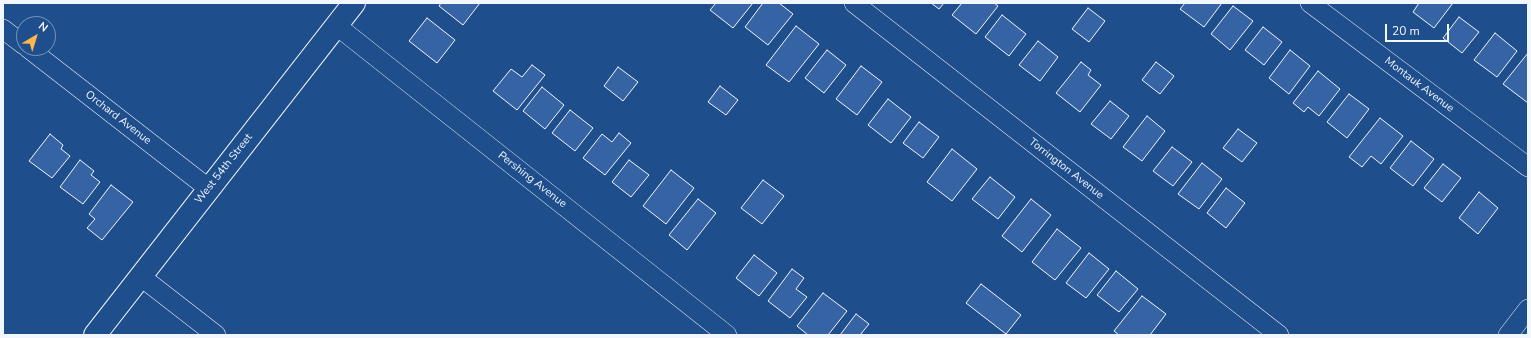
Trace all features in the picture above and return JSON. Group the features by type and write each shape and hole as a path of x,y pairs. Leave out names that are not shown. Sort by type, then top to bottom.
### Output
{"street":[{"name":"West 54th Street","path":"95,335 208,188 354,3"},
{"name":"Torrington Avenue","path":"854,3 1279,335"},
{"name":"Montauk Avenue","path":"1310,3 1528,167"},
{"name":"Pershing Avenue","path":"337,26 727,335"},
{"path":"3,29 16,39"},
{"name":"Orchard Avenue","path":"38,56 208,188"},
{"path":"140,276 216,335"},
{"path":"1508,335 1528,309"}],"building":[{"path":"441,3 480,3 463,25 439,6"},
{"path":"716,3 753,3 733,28 710,10"},
{"path":"763,3 779,3 793,14 768,45 745,27"},
{"path":"931,3 944,3 939,9"},
{"path":"962,3 994,3 998,6 976,34 952,15"},
{"path":"1185,3 1222,3 1204,27 1180,9"},
{"path":"1419,3 1453,3 1434,28 1413,12"},
{"path":"1233,6 1253,21 1230,50 1211,34"},
{"path":"1088,8 1105,21 1089,42 1072,29"},
{"path":"1002,15 1026,34 1009,56 985,37"},
{"path":"1459,17 1479,32 1462,53 1443,38"},
{"path":"427,18 455,40 437,63 409,41"},
{"path":"796,26 819,44 789,82 766,65"},
{"path":"1263,27 1282,42 1264,65 1245,50"},
{"path":"1495,33 1517,51 1497,77 1474,60"},
{"path":"1038,41 1058,57 1040,81 1019,65"},
{"path":"827,50 846,65 824,93 805,78"},
{"path":"1290,50 1310,66 1289,94 1269,78"},
{"path":"1528,53 1528,103 1503,84"},
{"path":"1081,62 1091,70 1088,75 1101,85 1080,112 1056,93"},
{"path":"1156,62 1174,76 1160,94 1142,80"},
{"path":"532,65 545,75 517,110 493,91 511,69 522,77"},
{"path":"861,66 882,82 857,115 836,99"},
{"path":"618,67 638,82 623,101 604,86"},
{"path":"1318,71 1340,89 1319,116 1308,107 1304,112 1293,103"},
{"path":"720,86 738,100 726,115 708,102"},
{"path":"542,87 564,105 545,129 523,111"},
{"path":"1349,94 1369,109 1347,138 1327,122"},
{"path":"888,99 911,117 891,143 868,125"},
{"path":"1110,101 1129,116 1111,139 1091,124"},
{"path":"570,110 593,128 575,151 552,133"},
{"path":"1147,116 1165,131 1142,161 1123,147"},
{"path":"1380,118 1403,136 1381,164 1371,156 1362,167 1349,157"},
{"path":"919,122 939,137 923,158 903,143"},
{"path":"1238,129 1257,143 1242,162 1223,148"},
{"path":"619,133 631,143 605,175 583,158 602,134 612,142"},
{"path":"50,134 63,145 61,149 70,156 52,178 29,161"},
{"path":"1411,141 1434,159 1413,186 1390,168"},
{"path":"1172,147 1192,162 1173,186 1153,171"},
{"path":"952,149 977,169 952,201 927,182"},
{"path":"80,160 94,171 91,175 100,182 83,204 60,187"},
{"path":"629,160 649,175 631,197 612,182"},
{"path":"1202,163 1222,179 1199,209 1178,194"},
{"path":"1443,164 1461,178 1442,202 1424,188"},
{"path":"671,170 694,188 666,224 643,206"},
{"path":"990,177 1015,197 998,219 972,199"},
{"path":"763,180 784,196 762,224 741,208"},
{"path":"111,185 133,202 102,240 87,228 95,219 89,214"},
{"path":"1226,188 1245,203 1226,228 1207,213"},
{"path":"1479,192 1498,208 1478,234 1459,218"},
{"path":"698,199 716,213 687,250 669,235"},
{"path":"1031,199 1051,215 1022,252 1002,236"},
{"path":"1057,229 1081,248 1055,280 1032,262"},
{"path":"1089,253 1109,269 1086,298 1066,283"},
{"path":"754,255 777,273 759,296 736,278"},
{"path":"792,269 804,278 796,289 807,297 790,318 768,301"},
{"path":"1116,271 1138,289 1119,312 1097,295"},
{"path":"981,284 1021,315 1006,334 966,303"},
{"path":"823,293 847,311 828,335 808,335 797,326"},
{"path":"1142,296 1166,314 1150,335 1119,335 1114,331"},
{"path":"856,314 869,324 860,335 840,335"}]}
